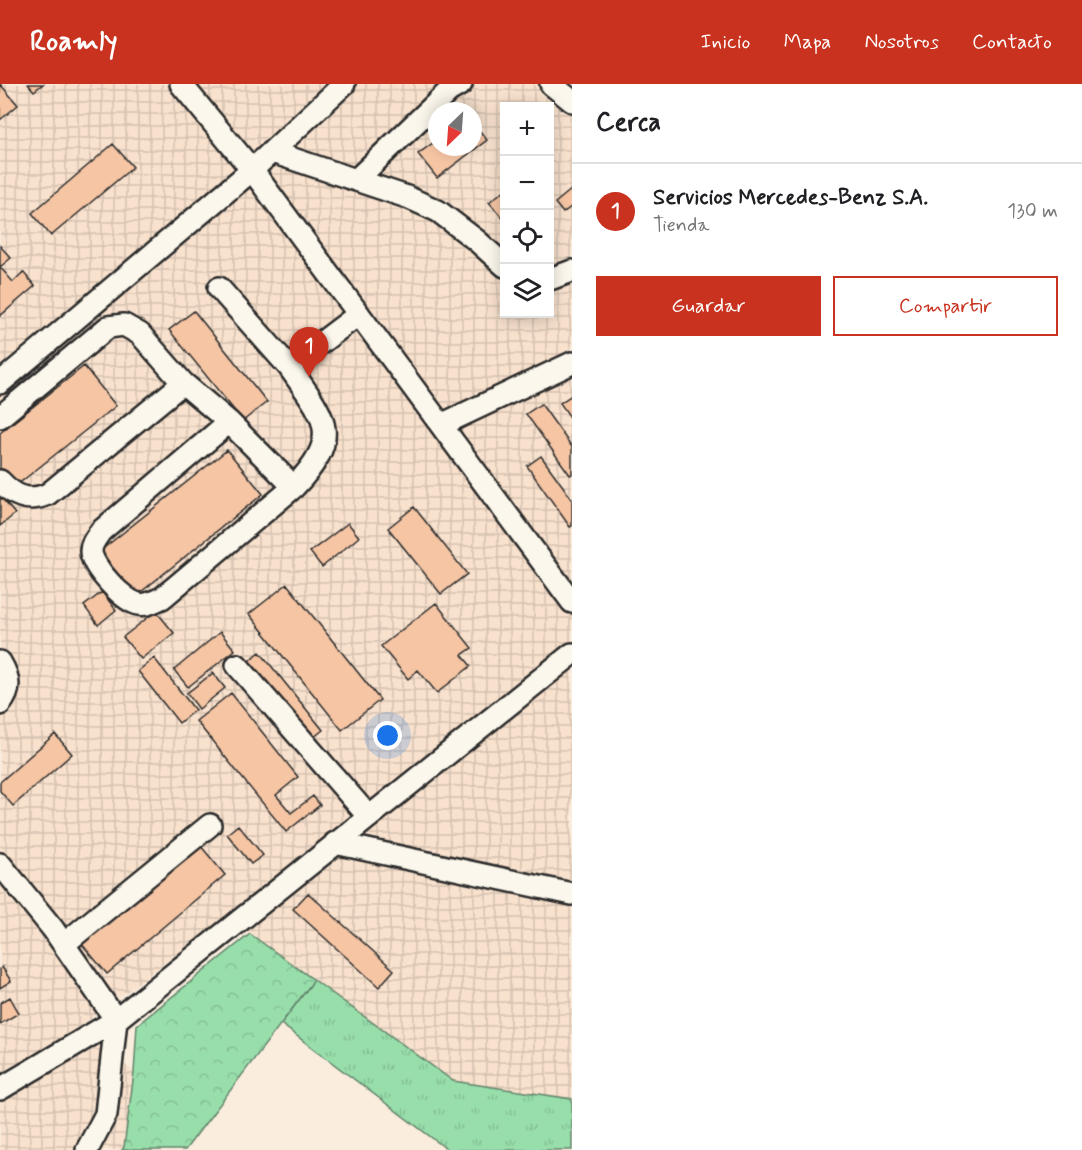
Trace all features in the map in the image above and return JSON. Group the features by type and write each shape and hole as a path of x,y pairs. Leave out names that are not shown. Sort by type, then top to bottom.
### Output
{"street":[{"path":"181,84 252,170 572,602"},
{"path":"2,378 252,170 344,84"},
{"path":"356,180 449,92 461,84"},
{"path":"551,84 572,101"},
{"path":"272,152 407,197 438,211 476,240 502,264"},
{"path":"554,277 572,271"},
{"path":"219,288 289,367 314,402 323,420 326,433 323,448 308,472 294,487 162,598 146,605 129,601 120,594 92,560 91,549 94,541 102,531 229,422"},
{"path":"289,367 359,314"},
{"path":"0,417 108,327 117,325 140,334 183,382 229,422 294,487"},
{"path":"441,425 572,363"},
{"path":"0,481 9,491 27,499 37,499 48,494 183,382"},
{"path":"0,1089 116,1020 572,654"},
{"path":"0,662 8,677 9,687 6,697 0,704"},
{"path":"237,664 369,817"},
{"path":"64,944 210,825"},
{"path":"335,843 572,894"},
{"path":"0,864 64,944 116,1020 106,1114 87,1150"}],"shaded area":[{"path":"0,84 572,84 572,1099 453,1081 226,916 83,1025 0,1074"},
{"path":"93,1036 199,1131 185,1150 0,1150 0,1092"}],"green space":[{"path":"250,934 314,980 185,1150 122,1150 134,1073 137,1025"},
{"path":"314,980 453,1081 572,1099 572,1150 448,1150 281,1024"}],"building":[{"path":"0,84 18,105 0,120"},
{"path":"28,84 43,84 34,91"},
{"path":"482,134 487,140 482,144"},
{"path":"113,144 133,167 51,236 32,213"},
{"path":"428,147 428,156 466,156 437,178 418,154"},
{"path":"572,189 572,206 563,213 555,203"},
{"path":"500,194 500,215 489,202"},
{"path":"0,246 11,258 0,267"},
{"path":"0,267 13,282 23,272 35,286 0,316"},
{"path":"194,311 267,402 243,421 169,330"},
{"path":"84,366 116,406 12,489 0,474 0,433"},
{"path":"572,395 572,420 560,403"},
{"path":"541,404 572,447 572,474 570,475 526,414"},
{"path":"227,450 263,494 131,600 95,555"},
{"path":"541,456 572,499 572,526 570,527 527,466"},
{"path":"0,496 15,514 0,526"},
{"path":"414,507 467,574 441,594 388,528"},
{"path":"348,523 359,537 322,567 310,552"},
{"path":"287,584 380,700 342,730 249,614"},
{"path":"102,592 116,610 98,625 84,606"},
{"path":"436,603 472,648 462,655 471,666 437,693 418,670 408,679 381,646"},
{"path":"156,611 174,633 141,659 123,637"},
{"path":"220,632 235,650 188,687 174,670"},
{"path":"260,652 323,730 309,741 246,663"},
{"path":"154,658 195,710 179,723 138,671"},
{"path":"213,673 225,688 199,709 187,693"},
{"path":"231,693 298,777 276,795 291,813 313,796 320,805 286,832 196,721"},
{"path":"55,734 72,754 13,806 0,791 0,782"},
{"path":"238,825 263,855 251,864 227,834"},
{"path":"200,845 225,875 107,974 81,943"},
{"path":"308,893 394,970 379,987 293,909"},
{"path":"2,967 11,981 0,988 0,969"},
{"path":"10,997 19,1013 0,1024 0,1003"}],"place":[{"name":"Servicios Mercedes-Benz S.A.","path":"309,377"}]}
